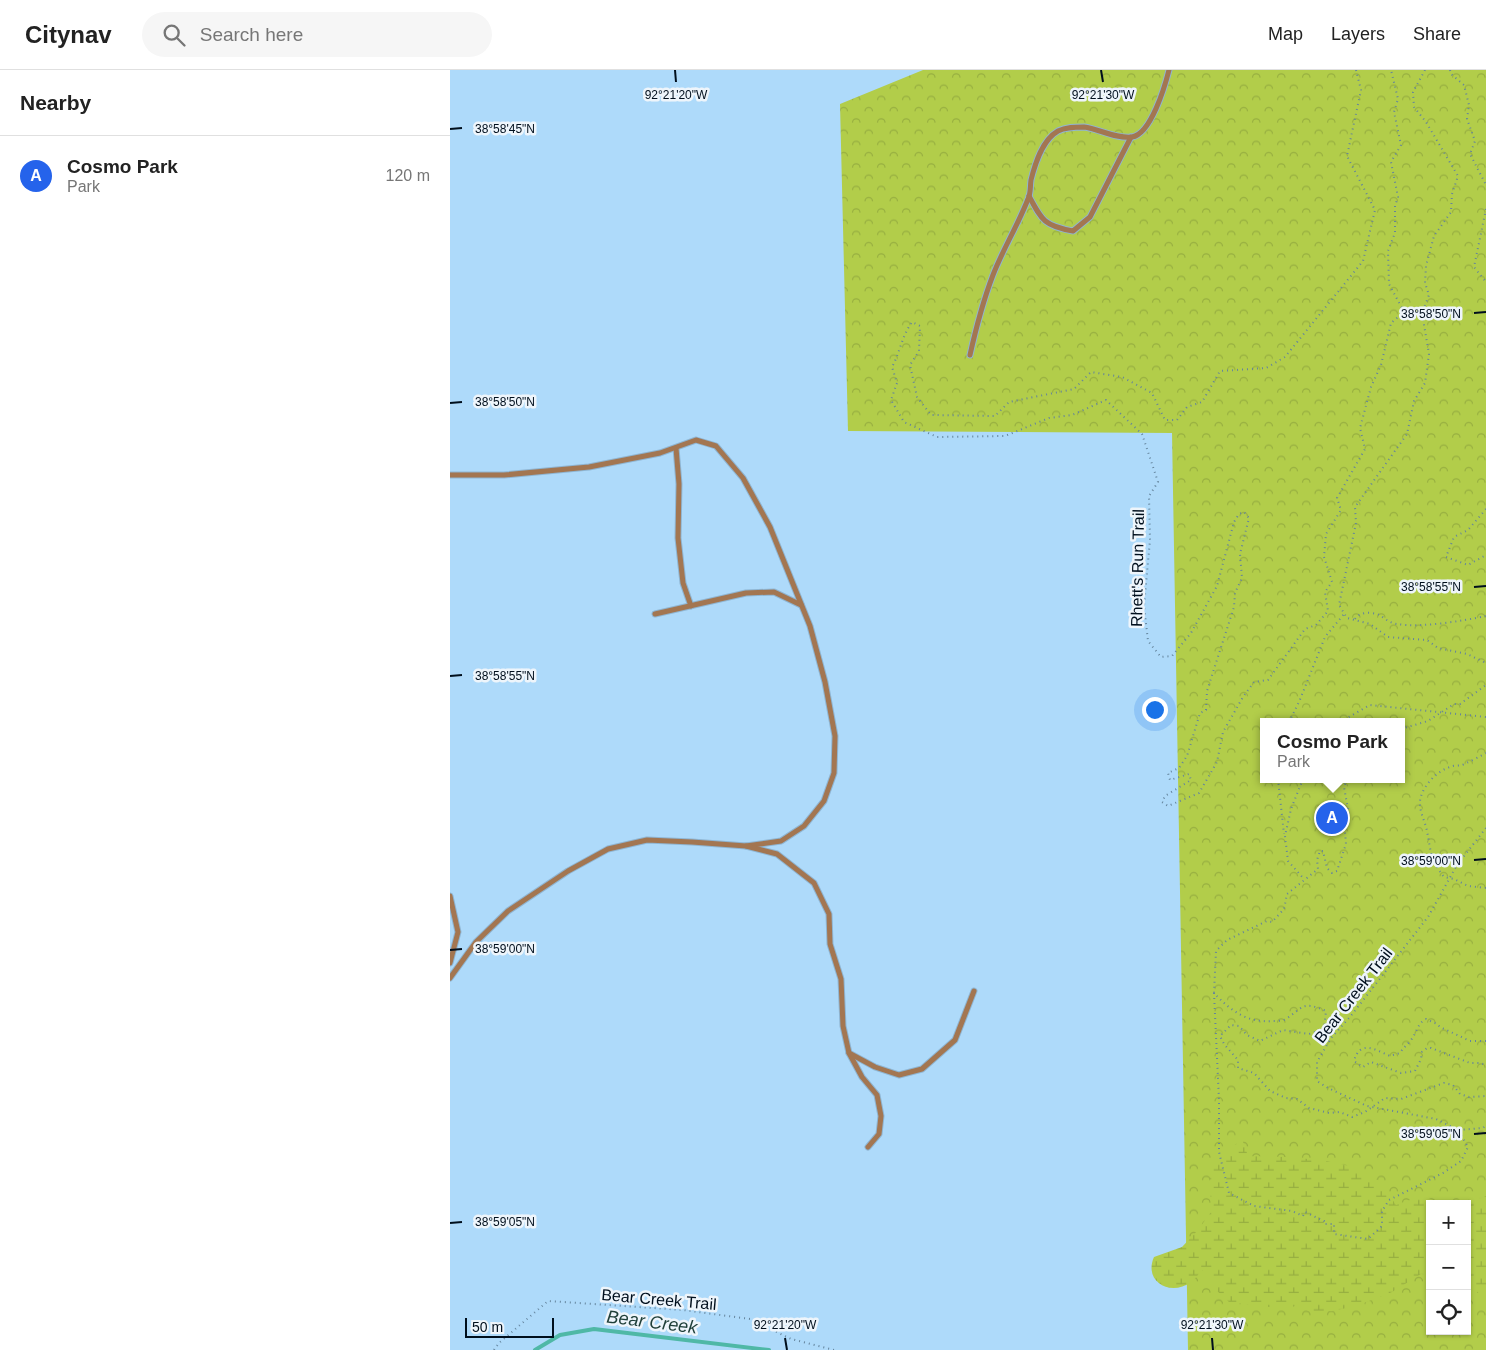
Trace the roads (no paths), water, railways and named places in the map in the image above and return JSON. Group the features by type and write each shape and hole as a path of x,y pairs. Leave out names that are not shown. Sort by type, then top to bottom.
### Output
{"lane":[{"path":"970,355 977,320 994,273 1030,196 1031,182 1037,161 1047,142 1057,131 1073,126 1091,128 1120,136 1131,137 1138,135 1156,112 1170,70"},
{"path":"1030,196 1041,218 1055,228 1073,231 1090,217 1131,137"},
{"path":"450,475 504,475 589,467 660,454 696,440 716,446 743,478 770,527 810,626 827,691 835,736 834,773 824,801 804,826 782,842 746,846 647,840 608,848 568,871 508,911 476,942 450,978"},
{"path":"676,448 679,484 678,538 683,582 691,606"},
{"path":"655,614 746,593 774,592 802,605"},
{"path":"746,846 777,854 814,883 829,914 830,944 841,979 843,1026 848,1053 862,1077 877,1095 881,1116 879,1134 868,1147"},
{"path":"450,896 458,932 450,963"},
{"path":"848,1053 875,1067 899,1075 922,1069 955,1040 974,991"}],"waterway":[{"name":"Bear Creek","path":"535,1350 560,1335 594,1329 769,1350"}],"place":[{"name":"Cosmo Park","path":"1332,818"}]}
